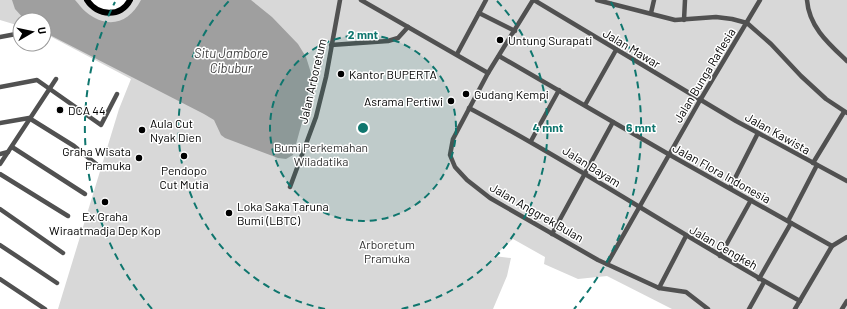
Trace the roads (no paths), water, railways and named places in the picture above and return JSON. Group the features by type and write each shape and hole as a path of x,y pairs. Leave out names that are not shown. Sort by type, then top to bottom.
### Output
{"highway":[{"path":"87,0 95,9 110,13 121,11 130,0"}],"street":[{"path":"361,0 488,73"},
{"path":"457,54 486,0"},
{"name":"Jalan Anggrek Bulan","path":"534,0 488,73 451,143 450,155 458,172 490,198 552,234 607,264 659,288 686,292 708,309"},
{"name":"Jalan Mawar","path":"534,0 700,99"},
{"path":"597,0 675,20 716,17 747,23 771,44 801,76 826,99 846,113 815,164 789,222 759,279"},
{"path":"684,20 685,0"},
{"name":"Jalan Bunga Raflesia","path":"607,264 670,155 700,99 760,0"},
{"path":"807,0 810,16 818,30 829,45 847,61"},
{"name":"Jalan Arboretum","path":"290,187 316,117 341,1"},
{"path":"651,13 653,2"},
{"path":"479,12 515,31"},
{"path":"331,46 388,41 398,38 408,27"},
{"path":"0,36 12,34"},
{"path":"585,105 616,50"},
{"name":"Jalan Flora Indonesia","path":"499,56 670,155 832,246"},
{"path":"0,164 56,79"},
{"path":"0,87 37,80 101,125 117,94"},
{"path":"531,141 559,90"},
{"name":"Jalan Kawista","path":"700,99 758,133 847,181"},
{"name":"Jalan Bayam","path":"470,108 531,141 585,173 639,208"},
{"path":"0,123 29,118 74,146 101,168"},
{"path":"552,234 613,122"},
{"path":"730,188 758,133"},
{"path":"12,147 84,194"},
{"path":"0,154 8,152"},
{"path":"0,174 68,216"},
{"path":"720,256 751,200"},
{"name":"Jalan Cengkeh","path":"639,208 764,282 800,301"},
{"path":"0,209 63,253"},
{"path":"659,288 686,236"},
{"path":"795,309 832,246 847,237"},
{"path":"0,245 57,283"},
{"path":"0,279 45,309"},
{"path":"749,309 764,282"},
{"path":"842,309 847,301"}],"water":[{"name":"Situ Jambore Cibubur","path":"12,0 75,0 94,18 110,22 124,19 136,8 141,0 251,0 272,17 298,44 306,57 311,73 306,108 293,155 286,159 278,158 225,138 221,135 214,120 204,114 52,36 52,12 18,12"}],"place":[{"name":"Untung Surapati","path":"500,40"},
{"name":"Kantor BUPERTA","path":"341,74"},
{"name":"Gudang Kempi","path":"466,94"},
{"name":"Asrama Pertiwi","path":"451,101"},
{"name":"DCA 44","path":"60,110"},
{"name":"Aula Cut Nyak Dien","path":"142,130"},
{"name":"Pendopo Cut Mutia","path":"184,156"},
{"name":"Graha Wisata Pramuka","path":"139,158"},
{"name":"Ex Graha Wiraatmadja Dep Kop","path":"105,202"},
{"name":"Loka Saka Taruna Bumi (LBTC)","path":"229,213"}],"park label":[{"name":"Bumi Perkemahan Wiladatika","path":"321,154"},
{"name":"Arboretum Pramuka","path":"387,251"}]}
